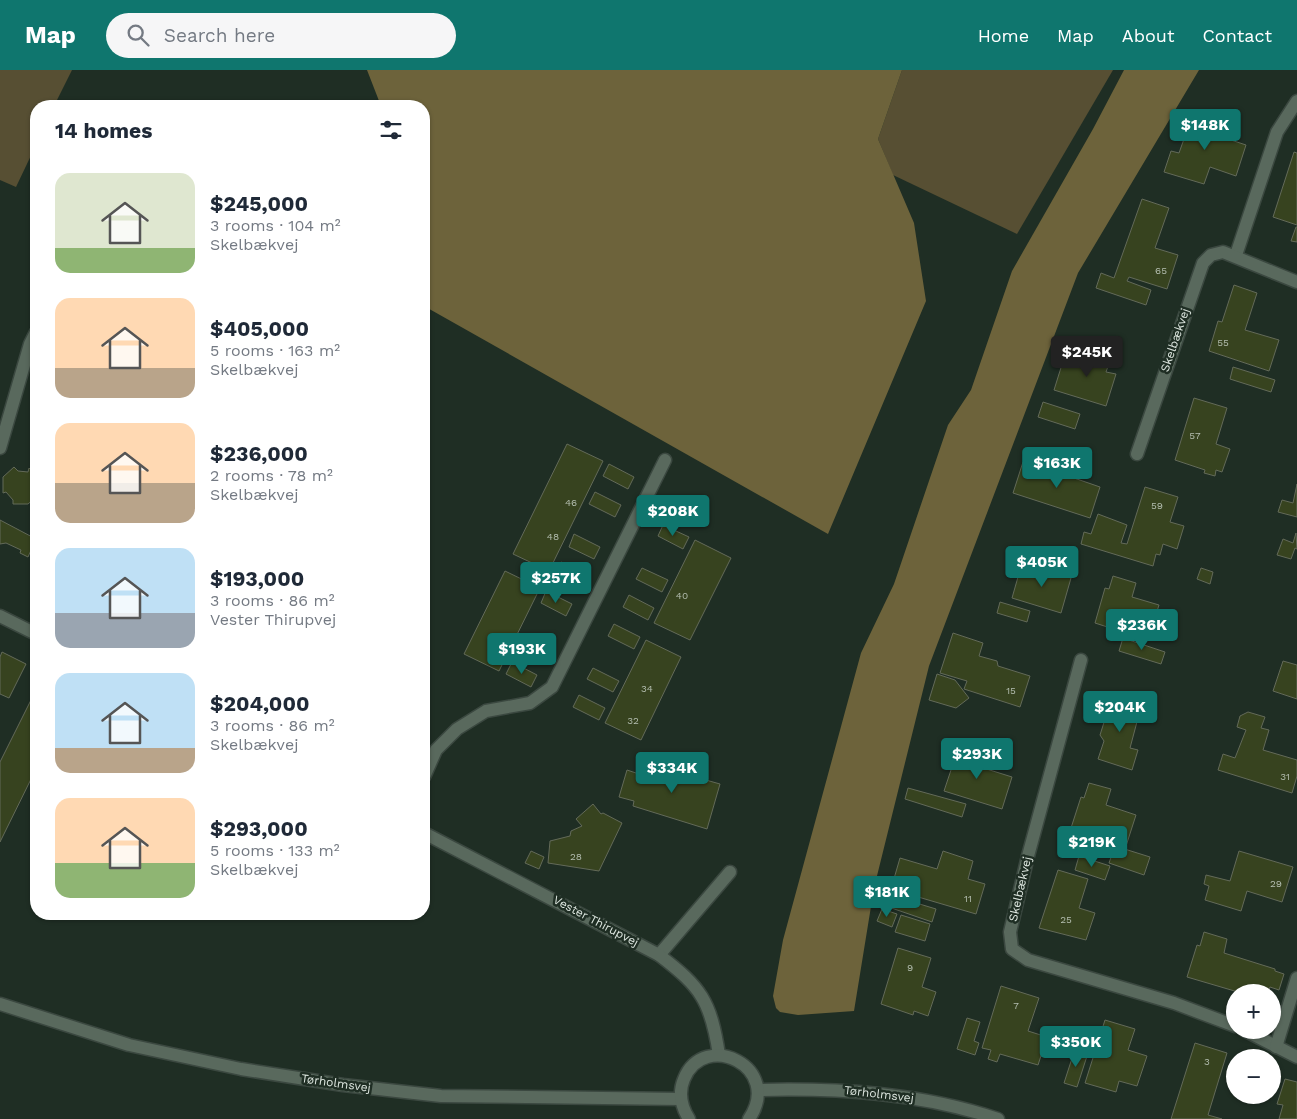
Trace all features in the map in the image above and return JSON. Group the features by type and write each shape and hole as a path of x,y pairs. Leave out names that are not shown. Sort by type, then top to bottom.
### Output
{"street":[{"path":"1236,255 1277,132 1297,101"},
{"name":"Skelbækvej","path":"1137,454 1198,272 1211,255 1223,252 1236,255 1297,282"},
{"path":"0,448 30,344"},
{"path":"430,764 436,750 457,729 486,711 530,703 552,687 665,460"},
{"path":"0,616 30,631"},
{"name":"Skelbækvej","path":"1081,660 1023,875 1010,932 1012,949 1028,960 1174,1003 1226,1023"},
{"name":"Vester Thirupvej","path":"430,836 659,955 688,977 707,1004 719,1055"},
{"path":"659,955 730,872"},
{"path":"1276,1047 1297,978"},
{"name":"Tørholmsvej","path":"0,1004 129,1045 241,1069 343,1085 441,1096 680,1099"},
{"path":"1261,1039 1297,1057"},
{"path":"689,1119 680,1099 681,1086 690,1069 706,1058 719,1055 740,1061 755,1078 758,1101 749,1119"},
{"name":"Tørholmsvej","path":"758,1090 856,1090 918,1098 998,1119"}],"shaded area":[{"path":"0,70 72,70 57,100 30,100 30,158 16,187 0,180"},
{"path":"367,70 902,70 878,139 914,223 926,301 828,534 430,309 430,100 379,100"},
{"path":"902,70 1113,70 1017,234 893,175 878,139"},
{"path":"1124,70 1199,70 1078,273 929,666 874,888 854,1011 798,1015 780,1012 776,1008 773,996 783,940 861,653 894,584 948,425 971,390 1012,271 1093,129"}],"building":[{"path":"1194,111 1222,120 1216,135 1246,145 1236,176 1210,167 1204,184 1164,172 1171,151 1179,153"},
{"path":"1294,152 1297,153 1297,225 1273,217"},
{"path":"1142,199 1169,208 1155,248 1178,255 1167,289 1129,277 1127,281 1151,290 1146,305 1096,288 1101,273 1114,278"},
{"path":"1297,227 1297,242 1291,241"},
{"path":"1234,285 1257,293 1245,330 1279,340 1269,371 1209,351 1218,321 1222,322"},
{"path":"1091,349 1112,355 1106,372 1116,374 1106,406 1054,390 1064,358 1086,365"},
{"path":"1233,367 1275,380 1271,392 1230,379"},
{"path":"1194,398 1227,408 1216,444 1230,449 1222,472 1216,470 1215,476 1204,473 1205,470 1175,460"},
{"path":"1043,402 1080,414 1075,429 1038,417"},
{"path":"567,444 603,461 549,571 513,554"},
{"path":"1023,462 1050,470 1051,467 1100,487 1090,518 1013,493"},
{"path":"609,464 634,477 628,489 603,476"},
{"path":"14,467 18,471 28,472 29,468 30,502 28,504 13,504 13,500 6,492 3,493 3,477"},
{"path":"1297,484 1297,517 1278,512 1282,500 1293,503"},
{"path":"1145,487 1178,497 1170,522 1184,526 1177,549 1163,544 1160,555 1156,554 1153,566 1081,544 1084,532 1091,534 1098,514 1127,525 1121,543 1127,544"},
{"path":"595,492 621,505 615,517 589,504"},
{"path":"0,520 30,536 30,552 28,557 20,553 21,550 6,543 0,544"},
{"path":"663,525 689,537 683,549 658,536"},
{"path":"1296,533 1297,549 1295,548 1291,559 1277,555 1283,539 1293,543"},
{"path":"574,534 600,547 594,559 569,547"},
{"path":"695,540 731,558 690,640 654,623"},
{"path":"561,562 586,575 580,587 555,574"},
{"path":"1022,563 1071,578 1061,613 1012,598"},
{"path":"642,568 668,580 662,592 636,579"},
{"path":"1201,568 1213,572 1210,584 1197,579"},
{"path":"505,571 540,588 499,671 464,654"},
{"path":"1113,576 1136,583 1132,597 1159,605 1148,640 1095,623 1105,588 1109,589"},
{"path":"546,591 572,604 566,616 541,603"},
{"path":"629,595 654,608 648,620 623,607"},
{"path":"1000,602 1030,611 1027,622 997,613"},
{"path":"614,624 640,637 634,649 608,636"},
{"path":"953,633 983,643 979,656 997,661 998,666 1030,676 1020,707 964,689 967,681 940,673"},
{"path":"525,634 551,647 545,659 519,646"},
{"path":"1123,638 1165,652 1161,664 1119,651"},
{"path":"646,640 681,657 641,740 605,723"},
{"path":"2,652 26,664 9,698 0,694 0,657"},
{"path":"1283,661 1297,665 1297,699 1273,691"},
{"path":"512,662 537,675 531,687 506,674"},
{"path":"593,668 619,681 613,692 587,679"},
{"path":"937,674 955,680 969,698 956,708 929,700"},
{"path":"579,695 605,708 599,720 573,707"},
{"path":"1112,697 1128,702 1129,699 1142,703 1130,748 1138,750 1132,770 1098,759 1104,741 1100,735"},
{"path":"30,702 30,781 0,842 0,762"},
{"path":"1248,712 1265,717 1261,728 1269,730 1263,750 1297,760 1297,776 1292,793 1218,770 1223,754 1235,758 1246,730 1237,727 1240,716"},
{"path":"959,746 981,753 977,766 1012,777 1002,809 944,791"},
{"path":"646,763 720,784 707,829 633,806 634,801 619,797 627,770 642,775"},
{"path":"1089,783 1111,789 1106,805 1136,815 1126,846 1071,828 1081,797 1084,798"},
{"path":"908,788 966,804 962,817 905,799"},
{"path":"593,804 601,814 603,813 622,823 599,871 548,863 550,841 570,836 571,831 582,826 576,819"},
{"path":"1115,846 1150,857 1144,875 1109,863"},
{"path":"531,851 544,857 539,869 525,863"},
{"path":"943,851 973,861 968,879 985,884 976,914 891,889 900,858 937,869"},
{"path":"1239,851 1293,867 1282,902 1247,891 1241,911 1205,900 1209,886 1204,884 1206,875 1230,881"},
{"path":"1079,856 1110,866 1105,880 1075,870"},
{"path":"1058,870 1088,879 1079,908 1095,913 1086,940 1039,928"},
{"path":"880,892 936,909 932,922 877,903"},
{"path":"882,909 897,914 892,927 877,921"},
{"path":"901,915 930,924 925,941 895,932"},
{"path":"1204,932 1227,939 1224,953 1275,969 1275,971 1284,974 1281,984 1226,984 1226,988 1187,977 1197,945 1200,946"},
{"path":"898,948 931,958 922,987 936,992 928,1016 914,1011 913,1015 881,1004"},
{"path":"1001,986 1039,998 1028,1031 1047,1037 1038,1065 1000,1054 997,1062 988,1059 991,1050 982,1048"},
{"path":"967,1018 980,1022 974,1041 979,1043 975,1055 957,1049"},
{"path":"1105,1020 1135,1029 1128,1050 1147,1056 1137,1086 1119,1081 1116,1092 1085,1083"},
{"path":"1195,1043 1226,1053 1208,1115 1222,1119 1171,1119"},
{"path":"1075,1049 1088,1053 1077,1087 1064,1083"},
{"path":"1285,1079 1297,1082 1297,1119 1279,1119 1283,1105 1277,1104 1281,1104 1281,1092"}]}
